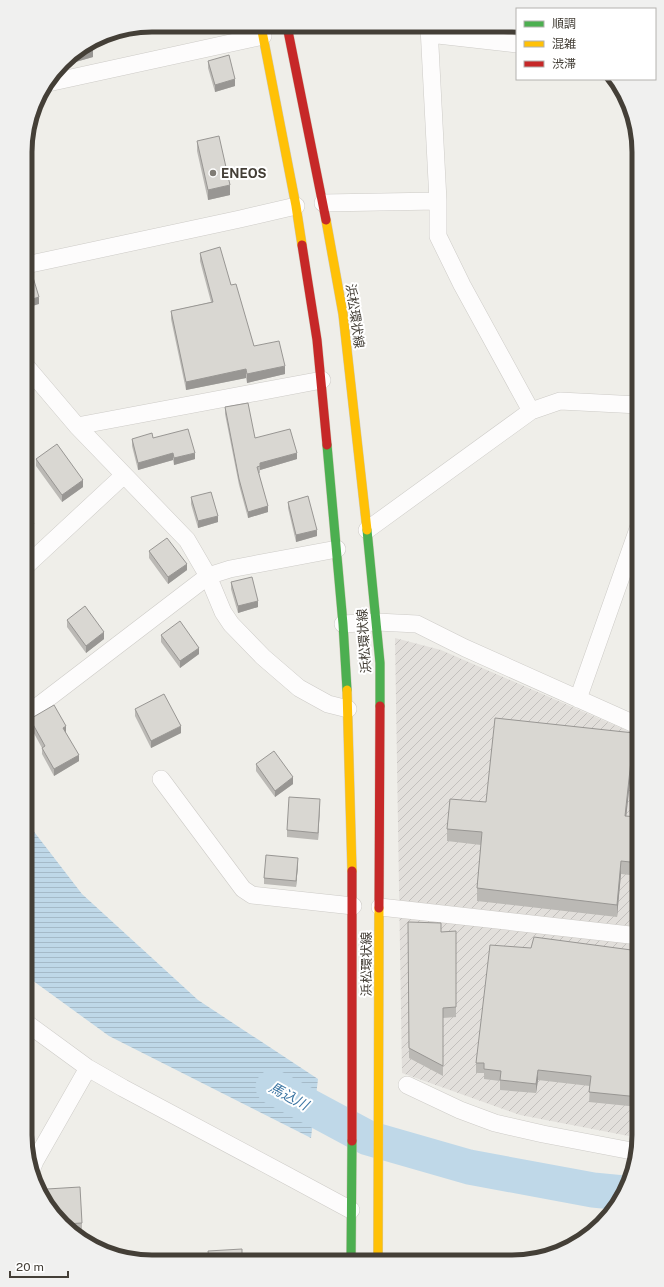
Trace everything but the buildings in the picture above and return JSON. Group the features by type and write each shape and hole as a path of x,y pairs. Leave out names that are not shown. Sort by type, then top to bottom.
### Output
{"main road":[{"name":"浜松環状線","path":"262,32 296,206 317,340 322,380 343,624 348,709 353,906 351,1255"},
{"name":"浜松環状線","path":"288,32 323,203 343,314 380,662 378,1255"}],"street":[{"path":"55,81 258,32"},
{"path":"429,32 438,201 438,236 462,285 531,411"},
{"path":"442,32 516,44"},
{"path":"323,203 438,201"},
{"path":"32,264 296,206"},
{"path":"32,373 77,426 187,540 208,576 216,598 231,624 263,657 299,688 328,704 348,709"},
{"path":"77,426 322,380"},
{"path":"367,530 531,411 560,402 632,405"},
{"path":"32,560 124,475"},
{"path":"578,698 632,546"},
{"path":"32,711 208,576 230,569 337,549"},
{"path":"343,624 376,622 417,624 465,648 632,723"},
{"path":"161,779 244,889 252,895 353,906"},
{"path":"380,907 632,935"},
{"path":"32,1027 88,1068 123,1088 351,1207"},
{"path":"34,1157 88,1068"},
{"path":"407,1085 460,1110 495,1123 631,1151"}],"shaded area":[{"path":"395,638 441,650 632,733 632,1137 520,1115 402,1073"}],"water":[{"path":"32,829 82,894 198,1000 318,1079 311,1138 109,1036 32,980"}],"waterway":[{"name":"馬込川","path":"273,1087 368,1138 469,1167 593,1190 618,1192"}],"traffic: fast":[{"path":"327,445 343,624 347,690"},
{"path":"367,530 380,663 380,706"},
{"path":"351,1255 352,1141"}],"traffic: slow":[{"path":"262,32 296,206 302,245"},
{"path":"326,220 343,314 367,530"},
{"path":"347,690 352,871"},
{"path":"378,1255 379,908"}],"traffic: jam":[{"path":"288,32 326,220"},
{"path":"302,245 317,340 327,445"},
{"path":"379,908 380,706"},
{"path":"352,871 352,1141"}],"place":[{"name":"ENEOS","path":"213,173"}]}
